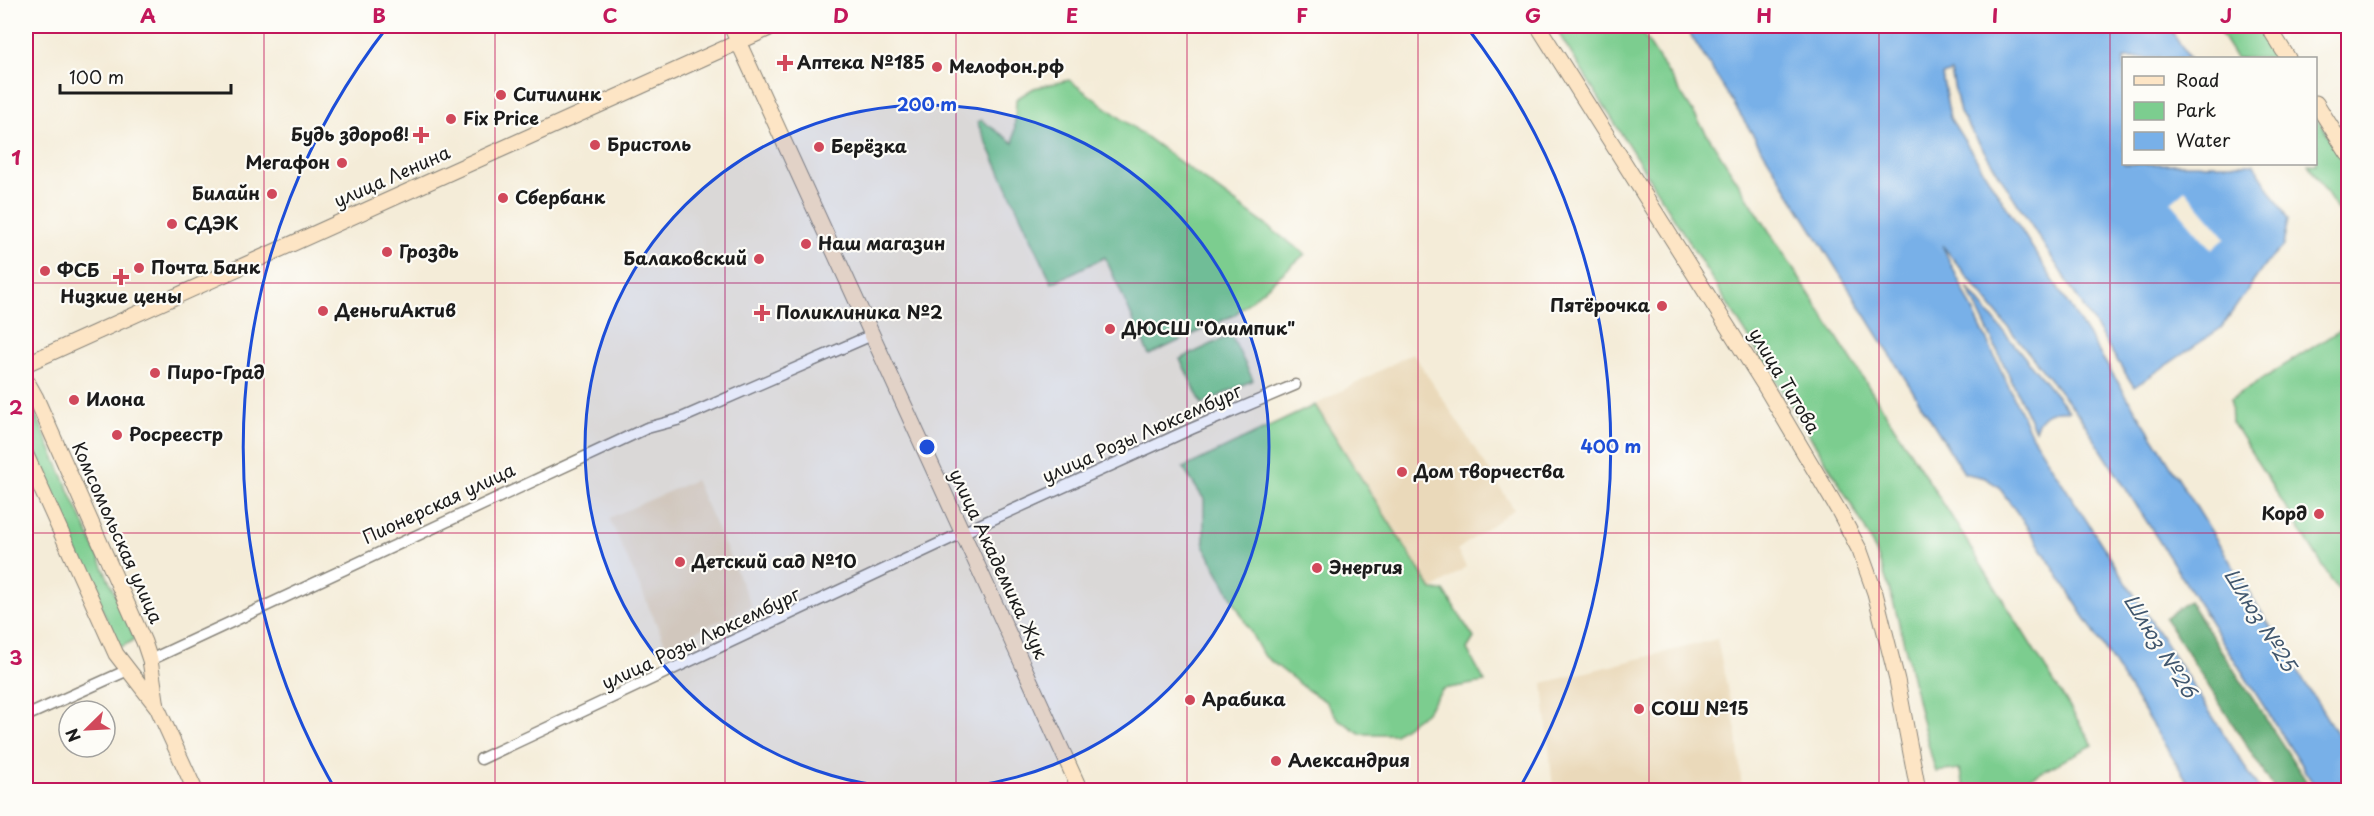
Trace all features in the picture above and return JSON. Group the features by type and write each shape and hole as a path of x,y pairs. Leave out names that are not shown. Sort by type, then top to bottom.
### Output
{"main road":[{"name":"улица Академика Жук","path":"731,26 1080,790"},
{"name":"улица Ленина","path":"26,364 774,26"},
{"name":"улица Титова","path":"1538,26 1763,383 1860,551 1875,593 1897,680 1918,790"},
{"path":"2268,26 2287,57"},
{"path":"2317,105 2349,154"},
{"name":"Комсомольская улица","path":"26,380 60,452 150,660 157,707"},
{"name":"Комсомольская улица","path":"26,455 116,654 157,707 195,790"},
{"name":"Пионерская улица","path":"128,670 150,660"}],"street":[{"name":"Пионерская улица","path":"150,660 647,428 677,420 872,334"},
{"name":"улица Розы Люксембург","path":"481,759 962,533 1191,429 1295,385"},
{"name":"Пионерская улица","path":"26,716 128,670"}],"shaded area":[{"path":"1413,353 1514,509 1457,550 1466,567 1432,590 1315,405"},
{"name":"Детский сад №10","path":"695,480 752,606 666,645 609,518"},
{"name":"СОШ №15","path":"1717,639 1737,735 1742,790 1553,790 1543,683"}],"green space":[{"path":"1554,26 1638,26 1948,511 2093,745 2008,790 1966,790 1959,769 1936,772 1892,597 1867,533 1835,476"},
{"path":"2216,26 2258,26 2278,57 2235,57"},
{"path":"1069,80 1305,254 1234,315 1149,355 1105,257 1052,283 977,122 981,120 1014,143 1016,99 1034,88"},
{"path":"2317,117 2348,169 2348,227 2309,165 2317,165"},
{"name":"Корд","path":"2348,325 2348,606 2232,422 2231,399"},
{"path":"1231,335 1253,380 1202,404 1180,359"},
{"path":"26,401 30,402 134,637 133,641 121,647 118,645 26,440"},
{"name":"Энергия","path":"1315,405 1432,590 1444,591 1474,638 1467,649 1485,682 1443,689 1425,713 1395,734 1361,734 1338,719 1325,701 1263,655 1204,546 1204,499 1183,468"},
{"path":"2189,601 2312,790 2275,790 2165,618"}],"water":[{"path":"1685,26 2168,26 2188,57 2122,57 2122,165 2255,165 2288,219 2283,246 2265,265 2221,328 2134,387 1960,113 1951,72 1942,75 1950,118 2161,450 2348,752 2348,790 2317,790 2081,418 1942,245 2032,436 2260,790 2193,790 2031,532 1998,486 1985,478 1964,473"},
{"path":"1967,287 2069,411 2048,413 2040,419 2035,430"}],"pier":[{"path":"2185,190 2226,238 2212,250 2171,202"}],"place":[{"name":"Аптека №185","path":"785,63"},
{"name":"Мелофон.рф","path":"937,67"},
{"name":"Ситилинк","path":"501,95"},
{"name":"Fix Price","path":"451,119"},
{"name":"Будь здоров!","path":"421,135"},
{"name":"Бристоль","path":"595,145"},
{"name":"Берёзка","path":"819,147"},
{"name":"Мегафон","path":"342,163"},
{"name":"Билайн","path":"272,194"},
{"name":"Сбербанк","path":"503,198"},
{"name":"СДЭК","path":"172,224"},
{"name":"Наш магазин","path":"806,244"},
{"name":"Гроздь","path":"387,252"},
{"name":"Балаковский","path":"759,259"},
{"name":"Почта Банк","path":"139,268"},
{"name":"ФСБ","path":"45,271"},
{"name":"Низкие цены","path":"121,277"},
{"name":"Пятёрочка","path":"1662,306"},
{"name":"ДеньгиАктив","path":"323,311"},
{"name":"Поликлиника №2","path":"762,313"},
{"name":"ДЮСШ \"Олимпик\"","path":"1110,329"},
{"name":"Пиро-Град","path":"155,373"},
{"name":"Илона","path":"74,400"},
{"name":"Росреестр","path":"117,435"},
{"name":"Дом творчества","path":"1402,472"},
{"name":"Корд","path":"2319,514"},
{"name":"Детский сад №10","path":"680,562"},
{"name":"Энергия","path":"1317,568"},
{"name":"Арабика","path":"1190,700"},
{"name":"СОШ №15","path":"1639,709"},
{"name":"Александрия","path":"1276,761"}],"water label":[{"name":"Шлюз №25","path":"2260,620"},
{"name":"Шлюз №26","path":"2160,646"}]}
